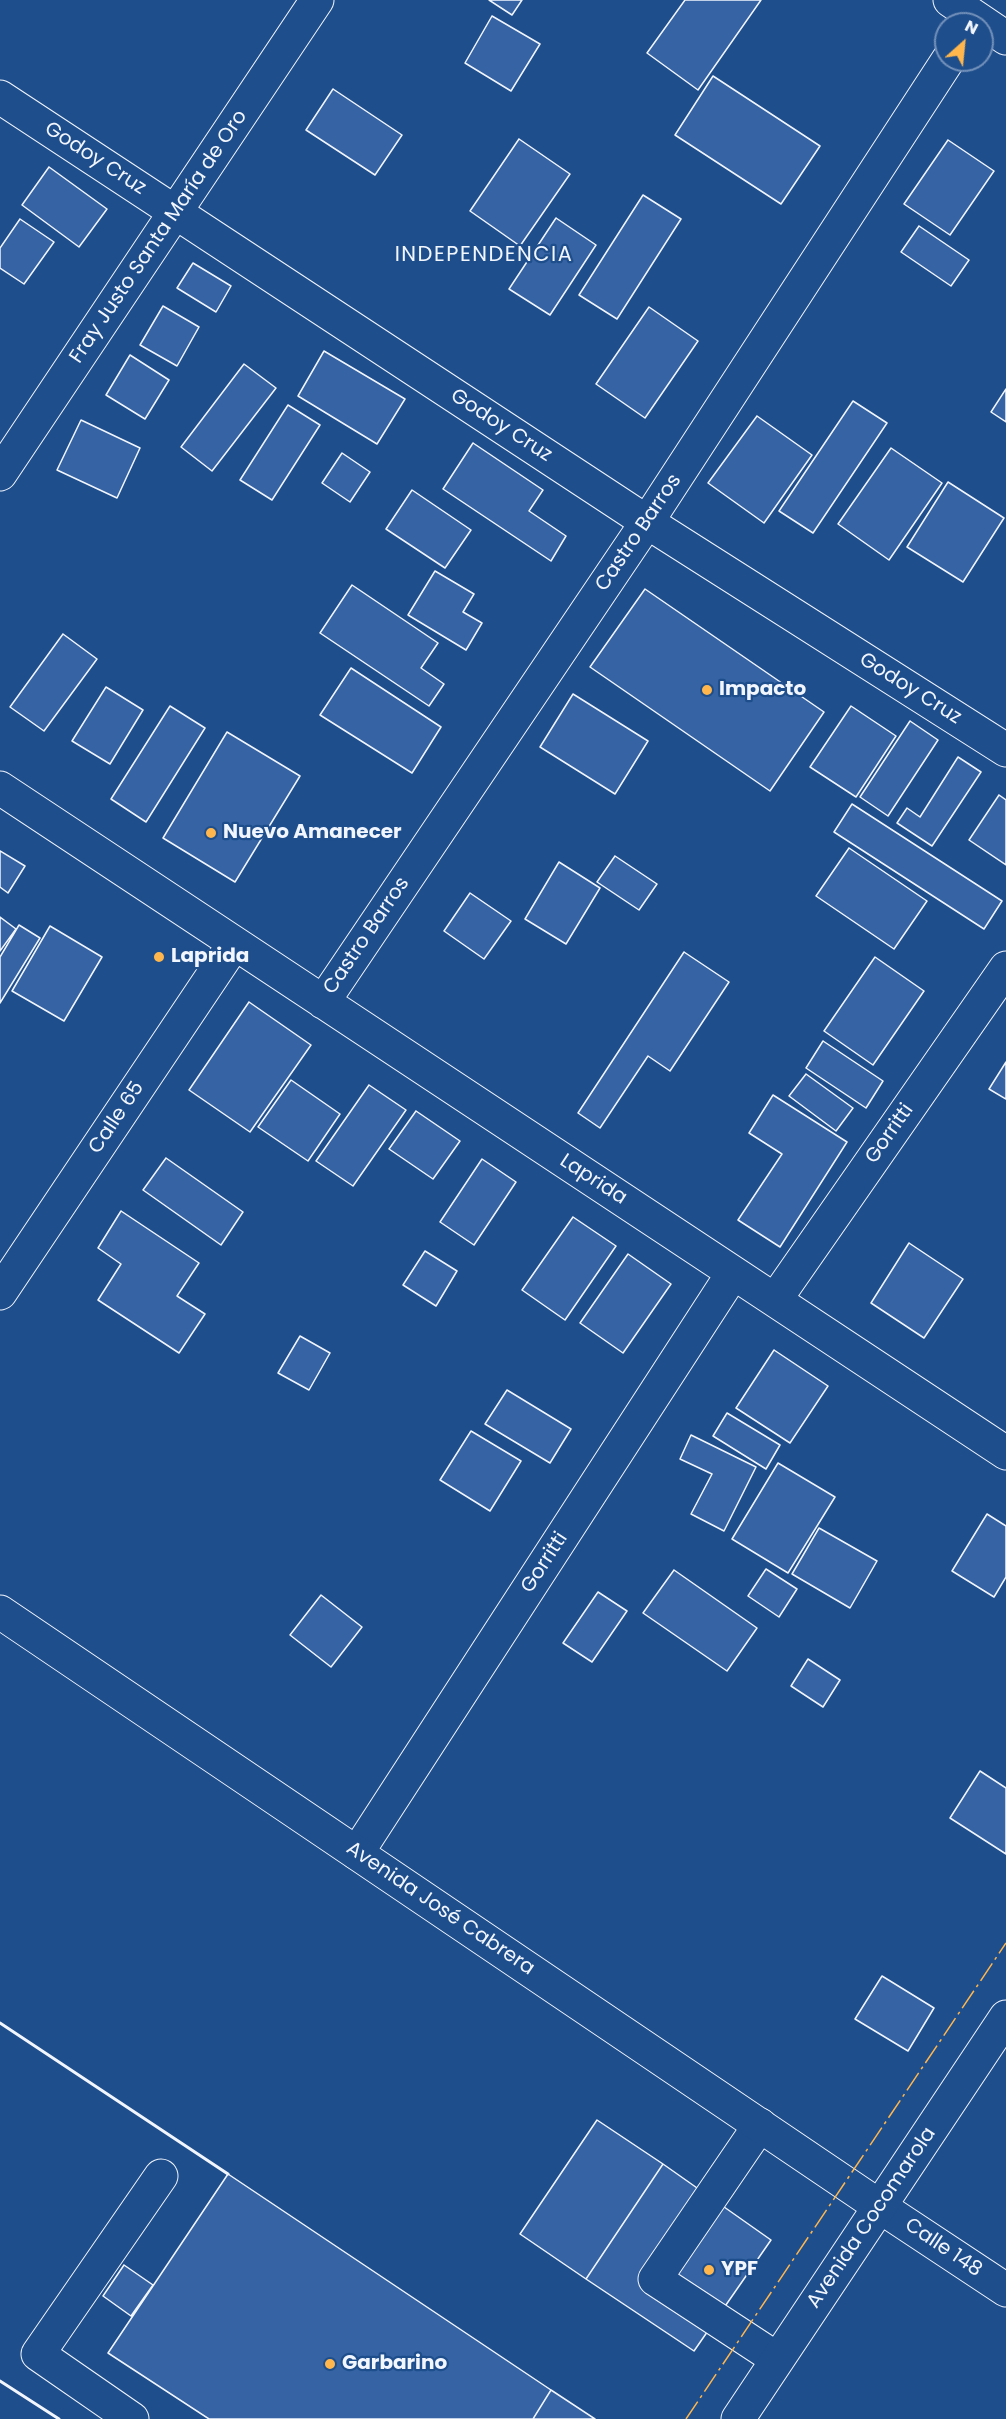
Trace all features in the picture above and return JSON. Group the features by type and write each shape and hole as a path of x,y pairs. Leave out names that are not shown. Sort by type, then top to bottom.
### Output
{"street":[{"name":"Fray Justo Santa María de Oro","path":"0,474 317,0"},
{"path":"971,10 1006,38"},
{"name":"Castro Barros","path":"322,1002 647,522 940,72"},
{"name":"Godoy Cruz","path":"0,97 647,522 1006,750"},
{"name":"Laprida","path":"0,788 1006,1453"},
{"name":"Calle 65","path":"0,1293 234,944"},
{"name":"Gorritti","path":"775,1300 1006,968"},
{"name":"Gorritti","path":"357,1853 734,1273"},
{"name":"Avenida José Cabrera","path":"0,1612 879,2206"},
{"name":"Avenida Cocomarola","path":"738,2419 1006,2018"},
{"path":"760,2125 655,2279 777,2359"},
{"path":"132,2419 38,2354 161,2176"},
{"name":"Calle 148","path":"879,2206 1006,2290"}],"building":[{"path":"489,0 522,0 512,15"},
{"path":"685,0 761,0 698,90 647,53"},
{"path":"492,16 540,44 511,91 465,63"},
{"path":"713,76 820,146 781,204 675,135"},
{"path":"333,89 402,135 375,175 306,130"},
{"path":"519,139 570,174 520,246 470,211"},
{"path":"948,140 994,171 950,235 904,204"},
{"path":"49,167 107,209 79,247 22,205"},
{"path":"643,195 681,219 617,319 579,295"},
{"path":"556,218 596,245 550,315 509,289"},
{"path":"20,219 54,242 24,284 0,268 0,248"},
{"path":"919,226 969,260 951,286 901,252"},
{"path":"193,263 231,286 216,312 177,288"},
{"path":"163,306 199,327 177,366 140,345"},
{"path":"649,307 698,341 645,418 596,384"},
{"path":"324,351 405,399 377,444 298,396"},
{"path":"130,355 169,380 145,419 106,395"},
{"path":"244,364 276,388 212,471 181,447"},
{"path":"1006,389 1006,422 991,412"},
{"path":"853,401 887,423 813,533 779,511"},
{"path":"288,405 320,425 272,500 240,480"},
{"path":"757,416 812,455 764,523 708,483"},
{"path":"81,420 140,448 117,498 57,470"},
{"path":"473,443 543,490 529,511 566,536 551,561 443,489"},
{"path":"891,448 942,483 889,560 838,524"},
{"path":"342,453 370,472 350,502 322,483"},
{"path":"948,482 1004,518 963,582 907,547"},
{"path":"412,490 471,530 445,568 386,529"},
{"path":"435,571 474,594 463,612 482,623 466,650 408,615"},
{"path":"352,585 438,643 421,668 444,684 429,706 320,633"},
{"name":"Impacto","path":"645,589 824,712 770,791 590,667"},
{"path":"63,634 97,659 44,731 10,707"},
{"path":"351,668 441,727 412,773 320,715"},
{"path":"106,687 143,710 110,764 72,741"},
{"path":"573,694 648,741 615,794 540,747"},
{"path":"170,706 205,728 146,822 111,799"},
{"path":"851,706 896,736 856,797 810,767"},
{"path":"910,721 938,740 888,816 860,797"},
{"path":"227,732 300,776 235,882 163,838"},
{"path":"958,757 981,772 932,846 897,823 907,808 920,817"},
{"path":"999,795 1006,800 1006,865 969,840"},
{"path":"852,804 1002,901 984,929 834,832"},
{"path":"849,848 927,901 894,949 816,896"},
{"path":"0,851 25,866 8,893 0,887"},
{"path":"615,856 657,884 639,910 597,882"},
{"path":"559,862 600,888 566,944 525,919"},
{"path":"470,893 511,921 484,959 444,931"},
{"path":"0,917 16,929 0,951"},
{"path":"19,925 40,938 0,1003 0,957"},
{"path":"50,926 102,957 64,1021 12,991"},
{"path":"684,952 729,982 670,1071 648,1056 600,1128 578,1113"},
{"path":"875,957 924,991 873,1065 824,1031"},
{"path":"249,1002 311,1045 250,1132 189,1090"},
{"path":"823,1041 883,1081 866,1108 806,1068"},
{"path":"1006,1062 1006,1099 989,1089"},
{"path":"806,1074 853,1108 836,1131 789,1096"},
{"path":"291,1080 340,1114 308,1161 258,1127"},
{"path":"369,1085 406,1110 353,1186 316,1161"},
{"path":"773,1095 847,1142 780,1247 738,1220 782,1154 749,1133"},
{"path":"416,1111 460,1141 433,1179 389,1149"},
{"path":"166,1158 243,1212 221,1245 143,1190"},
{"path":"482,1159 516,1182 474,1245 440,1222"},
{"path":"121,1211 199,1263 177,1296 205,1314 179,1353 98,1300 121,1264 98,1248"},
{"path":"573,1217 616,1246 565,1320 522,1290"},
{"path":"909,1243 963,1279 924,1338 871,1303"},
{"path":"425,1251 457,1271 436,1306 403,1285"},
{"path":"628,1254 671,1284 623,1353 580,1323"},
{"path":"300,1336 330,1353 309,1390 278,1373"},
{"path":"774,1350 828,1386 790,1443 736,1408"},
{"path":"507,1390 571,1429 550,1463 485,1424"},
{"path":"727,1413 780,1445 766,1469 713,1436"},
{"path":"471,1431 521,1461 490,1511 440,1480"},
{"path":"691,1435 756,1467 724,1531 691,1514 712,1474 680,1459"},
{"path":"778,1463 835,1497 788,1573 732,1539"},
{"path":"987,1514 1006,1526 1006,1577 994,1597 952,1571"},
{"path":"819,1528 877,1561 850,1608 792,1574"},
{"path":"766,1569 797,1589 779,1617 748,1596"},
{"path":"674,1570 757,1628 727,1671 643,1613"},
{"path":"598,1592 627,1611 592,1662 563,1643"},
{"path":"321,1595 362,1627 331,1667 290,1635"},
{"path":"808,1659 840,1680 823,1707 791,1686"},
{"path":"980,1771 1006,1788 1006,1854 950,1818"},
{"path":"882,1976 934,2008 908,2051 855,2019"},
{"path":"597,2120 663,2164 586,2279 520,2234"},
{"path":"663,2164 771,2240 694,2351 586,2279"},
{"path":"228,2174 551,2390 533,2419 209,2419 108,2353"},
{"path":"124,2265 153,2285 131,2316 103,2296"},
{"path":"551,2390 595,2419 533,2419"}],"wall":[{"path":"0,2023 228,2174"},
{"path":"0,2381 59,2419"}],"power":[{"path":"686,2419 1006,1943"}],"place":[{"name":"Impacto","path":"707,690"},
{"name":"Nuevo Amanecer","path":"211,833"},
{"name":"Laprida","path":"159,957"},
{"name":"YPF","path":"709,2270"},
{"name":"Garbarino","path":"330,2364"}],"district":[{"name":"INDEPENDENCIA","path":"484,256"}]}
